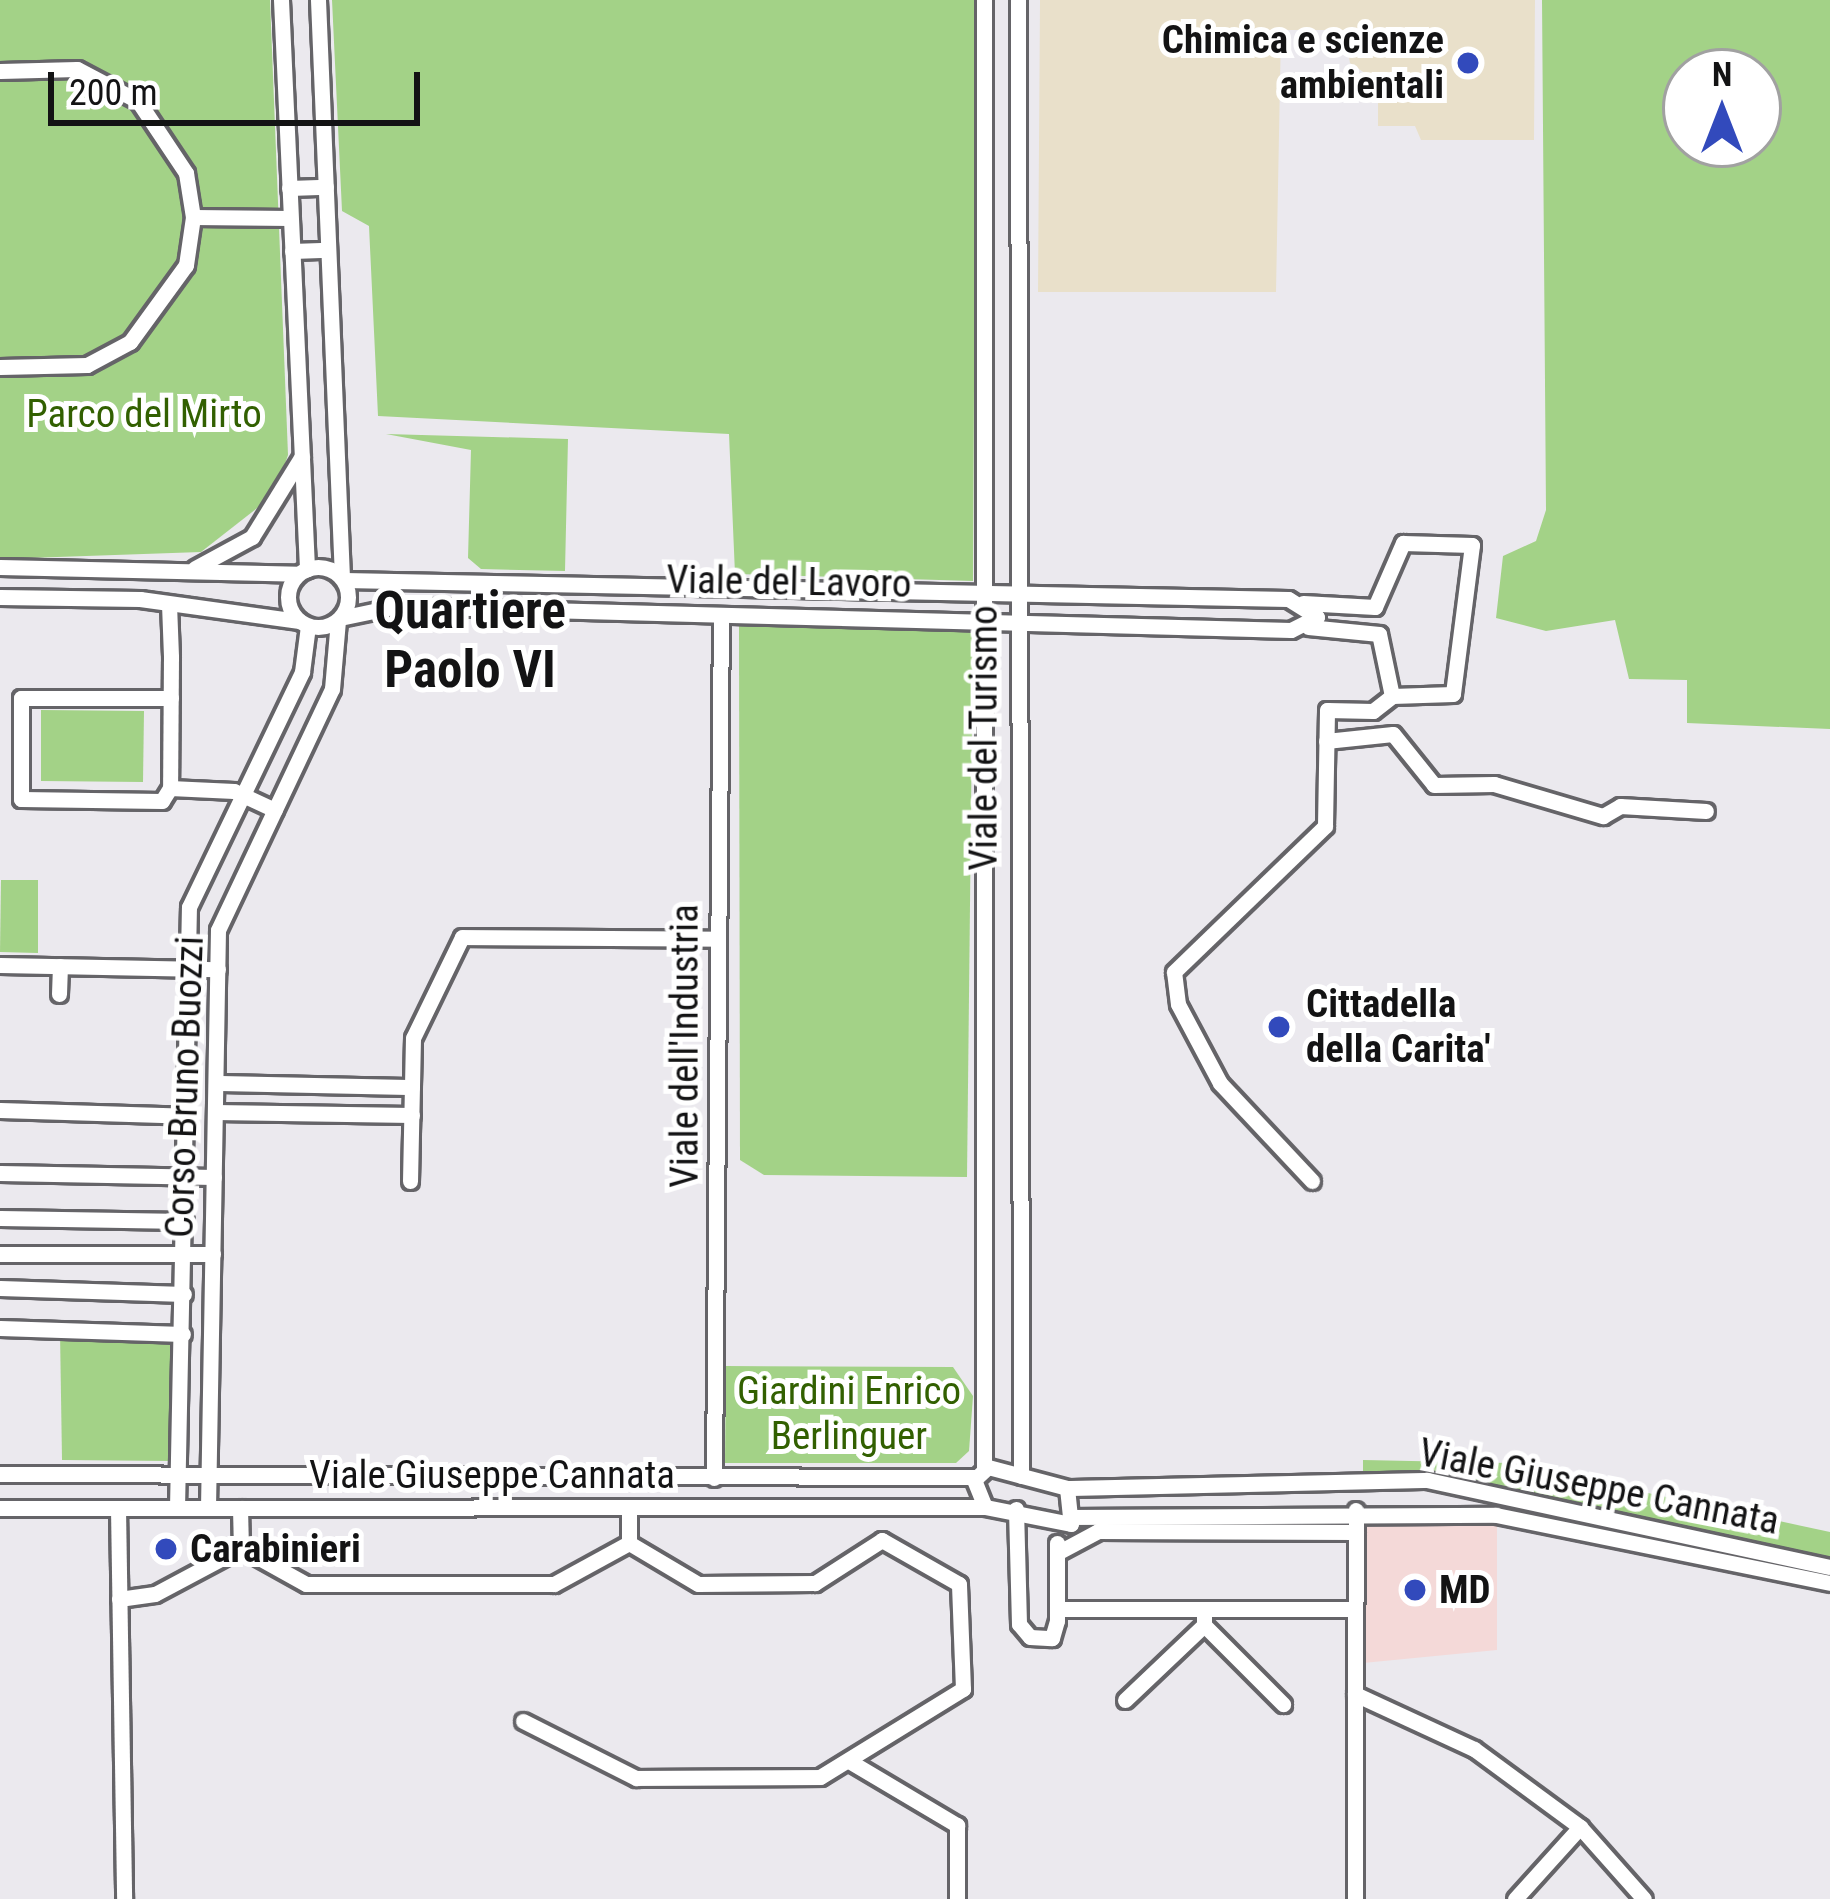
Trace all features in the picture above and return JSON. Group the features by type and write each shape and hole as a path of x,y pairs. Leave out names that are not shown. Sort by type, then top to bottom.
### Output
{"street":[{"path":"280,0 307,441 302,571"},
{"path":"318,0 343,579"},
{"name":"Viale del Turismo","path":"980,1473 986,1277 984,0"},
{"name":"Viale del Turismo","path":"1018,0 1022,1476"},
{"path":"0,71 77,69 138,100 186,173 193,217 186,265 130,342 87,365 0,367"},
{"path":"289,188 326,188"},
{"path":"193,217 290,218"},
{"path":"292,251 328,250"},
{"path":"187,571 272,515 307,441"},
{"name":"Viale del Lavoro","path":"0,567 302,571 343,579 1375,607 1403,543 1472,545 1453,694 1392,696 1378,634 1308,627 397,606 304,623 169,604 0,597"},
{"name":"Corso Bruno Buozzi","path":"177,1508 190,907 302,672 304,623 288,592 302,571"},
{"name":"Corso Bruno Buozzi","path":"208,1508 218,930 332,689 343,579"},
{"path":"1303,603 1317,617 1308,627"},
{"path":"21,698 21,799 162,801 170,788 169,604"},
{"name":"Viale dell'Industria","path":"714,1478 721,615"},
{"path":"1312,1180 1220,1082 1174,972 1325,826 1327,710 1373,711 1392,696"},
{"path":"0,698 171,698"},
{"path":"1326,741 1393,734 1435,785 1494,784 1604,816 1619,806 1706,811"},
{"path":"170,788 244,794 275,810"},
{"path":"410,1181 413,1038 462,937 718,939"},
{"path":"984,943 1018,944"},
{"path":"0,965 218,968"},
{"path":"59,994 60,967"},
{"path":"216,1083 412,1087"},
{"path":"0,1110 187,1116"},
{"path":"215,1112 412,1115"},
{"path":"0,1173 214,1177"},
{"path":"0,1218 185,1221"},
{"path":"0,1254 213,1254"},
{"path":"986,1277 1019,1277"},
{"path":"0,1288 184,1294"},
{"path":"0,1328 183,1334"},
{"path":"980,1473 985,1507"},
{"name":"Viale Giuseppe Cannata","path":"0,1474 714,1478 980,1473 1022,1476 1067,1488 1427,1480 1830,1567"},
{"path":"1016,1510 1019,1624 1030,1637 1052,1637 1058,1528 1075,1516 1067,1488"},
{"name":"Viale Giuseppe Cannata","path":"0,1508 985,1507 1016,1510 1058,1528"},
{"path":"118,1508 124,1899"},
{"path":"240,1508 241,1548"},
{"path":"629,1508 629,1543"},
{"path":"881,1508 882,1540"},
{"path":"1355,1899 1356,1510"},
{"name":"Viale Giuseppe Cannata","path":"1075,1516 1356,1510 1496,1515 1830,1583"},
{"path":"1057,1553 1098,1531 1356,1532"},
{"path":"629,1543 698,1585 815,1583 882,1540"},
{"path":"523,1721 636,1778 820,1777 963,1688 958,1584 882,1540"},
{"path":"241,1548 306,1584 554,1584 629,1543"},
{"path":"119,1599 155,1594 241,1548"},
{"path":"1057,1610 1204,1617 1355,1609"},
{"path":"1125,1700 1204,1617"},
{"path":"1204,1617 1283,1705"},
{"path":"1355,1694 1474,1750 1580,1827 1644,1899"},
{"path":"850,1761 957,1825 957,1899"},
{"path":"1515,1899 1580,1827"}],"shaded area":[{"path":"1040,0 1535,0 1534,140 1421,140 1415,126 1378,126 1378,82 1350,63 1344,30 1281,30 1276,292 1038,292"},
{"path":"1363,1517 1497,1525 1497,1650 1363,1663"}],"green space":[{"name":"Parco del Mirto","path":"0,0 270,0 288,455 275,494 201,552 0,559"},
{"path":"332,0 976,0 973,581 735,574 729,434 378,416 369,226 342,211"},
{"path":"1542,0 1830,0 1830,729 1687,723 1687,680 1629,679 1615,620 1546,631 1496,618 1503,556 1536,541 1546,510"},
{"path":"386,434 568,439 565,571 481,569 468,558 471,450"},
{"path":"739,623 973,631 967,1177 764,1175 740,1160"},
{"path":"41,710 144,711 143,782 41,781"},
{"path":"1,880 38,880 38,953 0,952"},
{"path":"60,1332 175,1337 171,1461 62,1460"},
{"name":"Giardini Enrico Berlinguer","path":"726,1366 953,1367 973,1396 969,1451 956,1463 725,1463"},
{"path":"1363,1460 1508,1463 1830,1532 1830,1562 1363,1474"}],"place":[{"name":"Chimica e scienze ambientali","path":"1468,63"},
{"name":"Cittadella della Carita'","path":"1279,1027"},
{"name":"Carabinieri","path":"166,1549"},
{"name":"MD","path":"1415,1590"}],"district":[{"name":"Quartiere Paolo VI","path":"470,641"}]}
